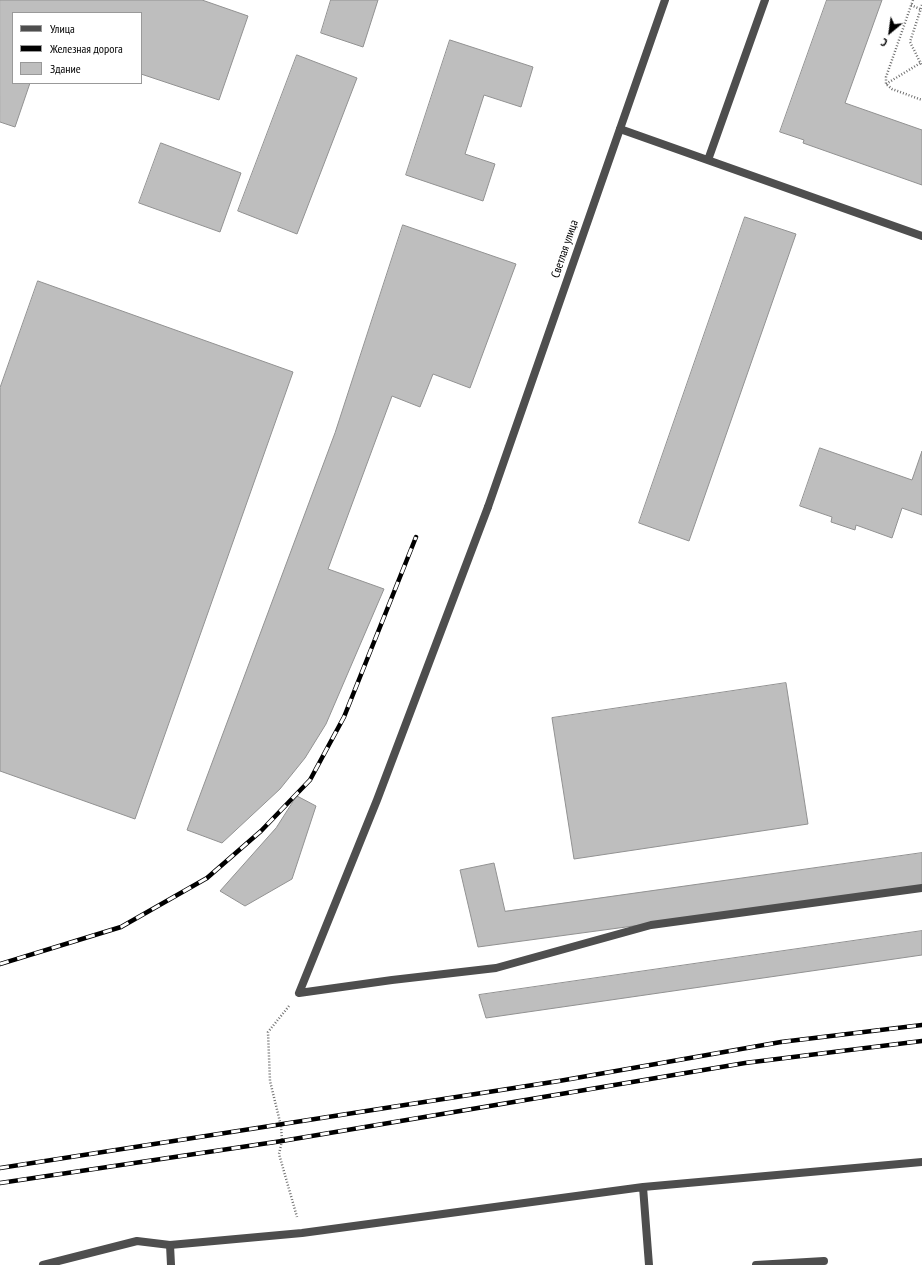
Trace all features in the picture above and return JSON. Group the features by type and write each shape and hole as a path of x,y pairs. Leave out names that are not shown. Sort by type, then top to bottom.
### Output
{"street":[{"name":"Светлая улица","path":"299,993 377,800 488,507 665,0"},
{"path":"708,160 765,0"},
{"path":"620,129 922,236"},
{"path":"299,993 496,968 651,925 922,888"},
{"path":"43,1265 137,1241 170,1246 302,1233 643,1187 922,1162"},
{"path":"643,1187 649,1265"},
{"path":"170,1246 171,1265"},
{"path":"756,1265 824,1261"}],"path":[{"path":"886,84 886,77 913,0"},
{"path":"911,5 921,10"},
{"path":"886,84 921,64 910,42 922,5"},
{"path":"886,84 892,89 922,100"},
{"path":"299,993 268,1032 270,1081 281,1126 282,1141 279,1154 302,1233"}],"building":[{"path":"0,0 202,0 248,16 219,100 142,74 142,12 12,12 12,84 30,84 15,127 0,122"},
{"path":"331,0 378,0 363,47 321,33"},
{"path":"827,0 882,0 845,103 922,130 922,185 803,143 804,140 780,132"},
{"path":"450,40 533,67 521,107 484,95 465,154 495,164 483,201 406,175"},
{"path":"297,55 357,78 297,234 238,211"},
{"path":"161,143 241,173 220,232 139,203"},
{"path":"745,217 796,234 689,541 639,523"},
{"path":"403,225 516,264 470,388 433,374 420,407 392,396 328,569 384,589 326,724 305,758 280,789 222,843 187,830 335,433"},
{"path":"38,281 293,372 135,819 0,771 0,388"},
{"path":"820,448 912,480 922,451 922,515 902,508 892,538 856,525 855,530 831,522 832,517 800,506"},
{"path":"786,683 808,824 574,859 552,718"},
{"path":"297,796 316,806 292,879 245,906 220,891 276,828"},
{"path":"922,853 922,887 478,947 460,870 494,863 505,911"},
{"path":"922,931 922,955 486,1018 479,995"}],"railway":[{"path":"0,964 121,927 207,878 261,831 310,780 344,717 416,537"},
{"path":"0,1168 559,1081 781,1042 922,1025"},
{"path":"0,1183 282,1141 745,1063 922,1041"}]}
